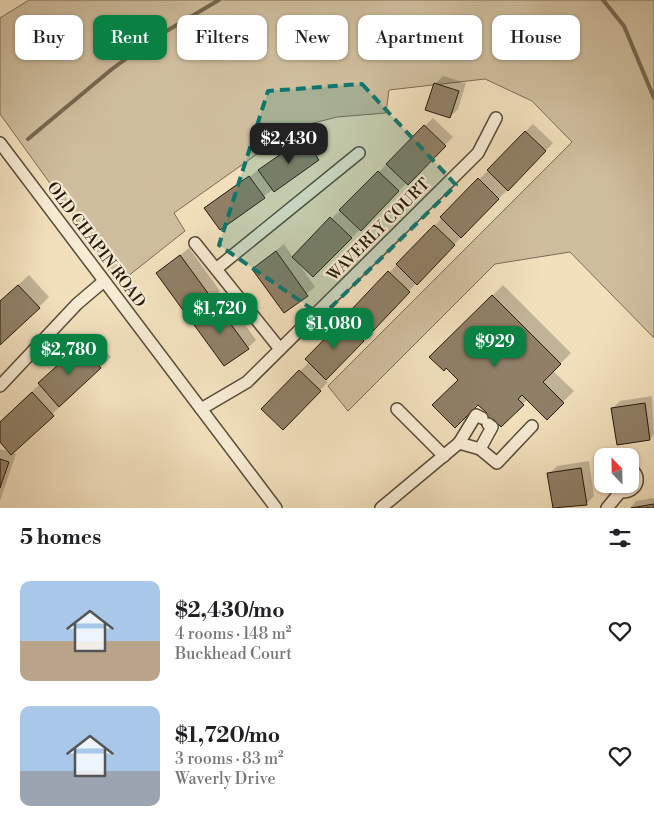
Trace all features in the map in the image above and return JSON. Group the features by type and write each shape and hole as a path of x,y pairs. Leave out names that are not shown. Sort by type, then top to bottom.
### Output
{"street":[{"name":"WAVERLY COURT","path":"201,409 247,382 478,153 496,118"},
{"name":"OLD CHAPIN ROAD","path":"0,142 276,508"},
{"path":"216,269 359,153"},
{"path":"195,243 280,349"},
{"path":"0,386 77,304 104,280"},
{"path":"397,408 444,456"},
{"path":"381,508 460,443 476,415 492,427 480,449"},
{"path":"460,443 480,449 497,463 532,426"},
{"path":"607,508 614,493"}],"highlighted area":[{"path":"362,84 456,185 322,316 219,245 268,91"}],"shaded area":[{"path":"29,0 654,0 654,338 570,252 495,264 348,411 328,386 572,142 532,101 485,79 389,90 386,113 337,117 294,128 174,213 185,231 118,284 75,218 0,114 0,18"}],"building":[{"path":"434,83 459,91 450,118 425,110"},
{"path":"424,125 446,146 408,185 386,164"},
{"path":"525,131 546,151 508,191 487,170"},
{"path":"304,138 319,160 274,192 258,170"},
{"path":"378,171 399,191 361,231 339,210"},
{"path":"249,176 265,198 220,230 204,208"},
{"path":"478,178 499,199 461,238 440,217"},
{"path":"330,217 352,238 313,277 292,257"},
{"path":"434,225 455,245 417,285 396,264"},
{"path":"276,251 308,296 284,313 252,269"},
{"path":"180,255 213,300 188,317 156,273"},
{"path":"388,271 410,292 372,332 350,311"},
{"path":"18,285 40,308 0,345 0,301"},
{"path":"492,295 561,364 543,382 564,403 547,420 522,395 518,399 524,405 501,427 493,419 484,428 478,422 487,413 478,405 455,428 432,405 458,380 446,368 444,371 429,357"},
{"path":"216,304 249,349 224,366 192,322"},
{"path":"343,320 364,341 326,380 305,359"},
{"path":"80,345 101,368 59,407 38,383"},
{"path":"299,370 321,391 283,430 261,409"},
{"path":"32,392 54,416 11,455 0,442 0,422"},
{"path":"645,403 650,440 617,445 611,408"},
{"path":"0,459 9,462 0,488"},
{"path":"581,468 587,505 553,508 547,473"},
{"path":"654,504 654,508 631,508"}],"waterway":[{"path":"28,139 112,69 153,39 219,0"},
{"path":"603,0 624,26 654,98"}]}
